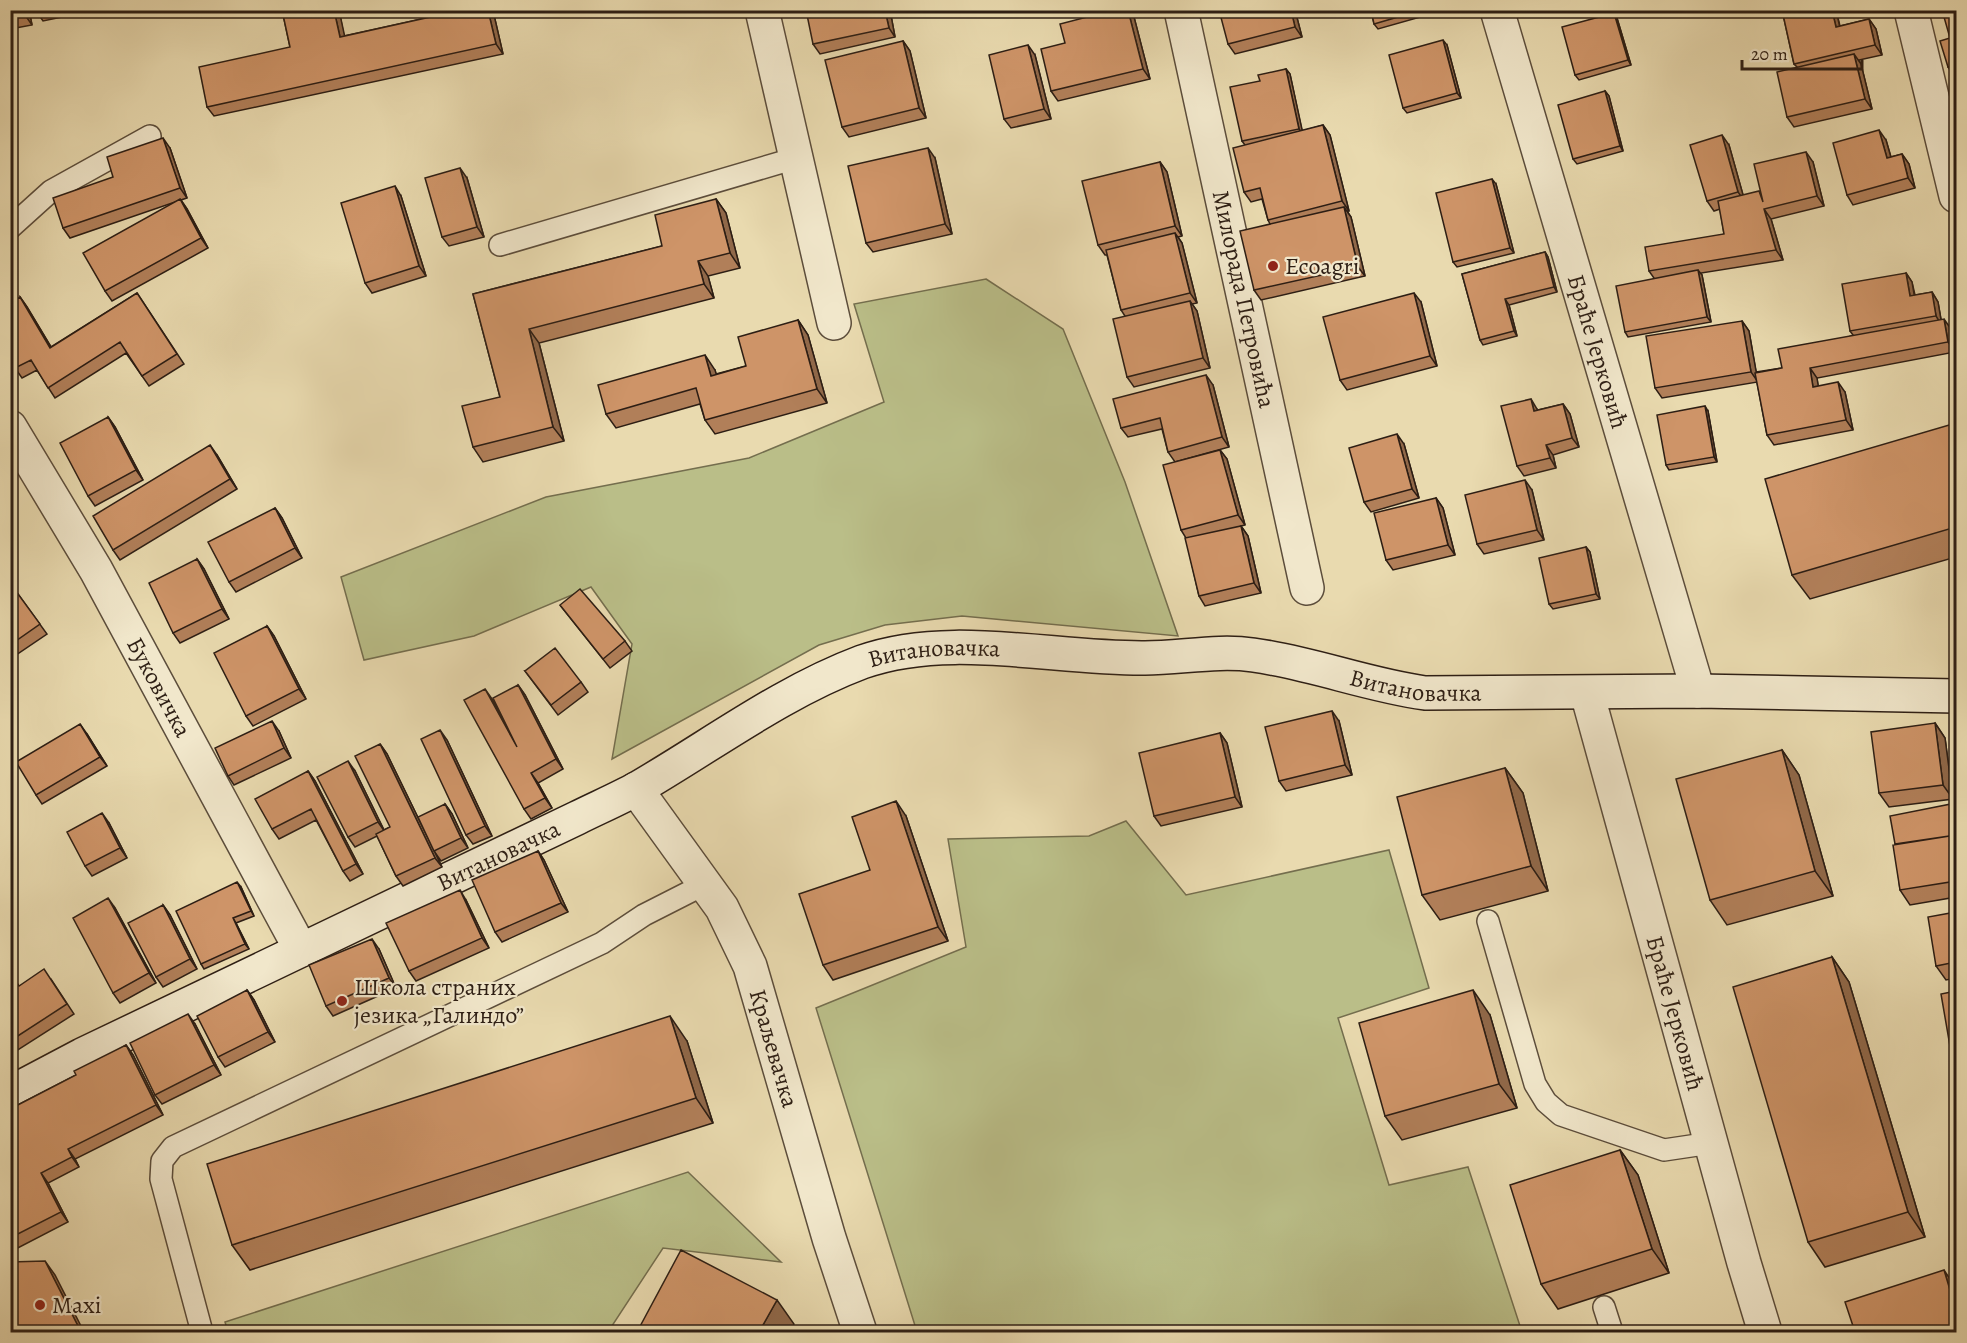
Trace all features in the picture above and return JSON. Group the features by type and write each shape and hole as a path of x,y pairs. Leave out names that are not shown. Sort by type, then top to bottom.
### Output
{"street":[{"path":"762,10 834,323"},
{"name":"Милорада Петровића","path":"1181,10 1307,588"},
{"name":"Браће Јерковић","path":"1497,10 1698,691"},
{"path":"1911,10 1956,196"},
{"name":"Буковичка","path":"10,427 96,570 301,950"},
{"name":"Витановачка","path":"10,1093 82,1055 636,789 745,722 832,675 889,654 952,646 1072,656 1146,658 1215,653 1251,654 1390,688 1425,693 1698,691 1956,696"},
{"name":"Браће Јерковић","path":"1587,693 1765,1332"},
{"name":"Краљевачка","path":"636,789 722,908 750,966 829,1238 860,1332"}],"lane":[{"path":"10,228 51,192 150,136"},
{"path":"500,245 796,158"},
{"path":"202,1332 161,1179 162,1161 173,1147 602,943 644,915 705,884"},
{"path":"1488,921 1534,1084 1546,1102 1562,1115 1664,1150 1711,1143"},
{"path":"1604,1307 1612,1332"}],"green space":[{"path":"986,279 1063,329 1125,482 1178,636 962,616 885,625 819,645 612,759 632,644 591,587 474,636 364,660 341,577 546,497 749,458 884,402 854,304"},
{"path":"1126,821 1186,895 1389,850 1429,988 1338,1018 1389,1185 1468,1167 1522,1332 917,1332 816,1008 966,947 948,839 1089,836"},
{"path":"688,1172 781,1262 663,1248 608,1332 228,1332 225,1322"}],"building":[{"path":"10,10 24,10 25,15 10,18"},
{"path":"282,10 334,10 340,37 462,10 488,10 496,44 207,107 199,67 290,47"},
{"path":"806,10 885,10 889,28 813,44"},
{"path":"1114,10 1128,10 1143,69 1051,91 1041,49 1065,43 1060,24"},
{"path":"1219,10 1291,10 1295,27 1228,44"},
{"path":"1371,10 1422,10 1374,24"},
{"path":"1782,10 1832,10 1836,27 1869,19 1875,45 1794,64"},
{"path":"1942,10 1956,10 1956,65 1948,67 1940,41 1950,38"},
{"path":"1614,13 1628,60 1575,75 1562,27"},
{"path":"1443,40 1457,93 1403,108 1389,55"},
{"path":"903,41 919,108 842,127 825,60"},
{"path":"1028,45 1044,109 1004,119 989,55"},
{"path":"1854,54 1865,99 1787,117 1777,72"},
{"path":"1286,69 1299,129 1242,141 1230,87 1260,81 1258,75"},
{"path":"1605,91 1620,146 1573,159 1558,105"},
{"path":"1323,125 1342,201 1268,220 1260,188 1244,192 1233,148"},
{"path":"1879,130 1887,158 1902,154 1908,178 1847,195 1833,143"},
{"path":"1722,135 1738,192 1707,201 1690,145"},
{"path":"163,138 180,188 63,228 53,198 113,177 107,157"},
{"path":"928,148 945,224 866,243 848,166"},
{"path":"1806,152 1817,196 1764,209 1776,250 1649,271 1645,247 1724,234 1718,201 1759,191 1763,202 1754,164"},
{"path":"1160,162 1175,226 1098,245 1082,181"},
{"path":"460,168 477,227 442,237 425,178"},
{"path":"1492,179 1510,248 1453,262 1436,193"},
{"path":"395,186 419,266 365,283 341,203"},
{"path":"180,199 201,238 105,291 83,253"},
{"path":"716,199 730,253 698,261 704,284 529,329 553,427 473,447 462,406 500,397 473,294 662,246 655,215"},
{"path":"1344,207 1358,267 1254,290 1240,231"},
{"path":"1175,233 1190,293 1121,310 1106,250"},
{"path":"1545,252 1554,287 1505,299 1514,331 1480,340 1462,274"},
{"path":"1698,270 1707,317 1625,332 1616,286"},
{"path":"1906,273 1910,296 1932,292 1936,316 1850,331 1842,284"},
{"path":"137,293 177,354 142,376 120,342 48,388 31,360 15,368 10,360 10,303 20,297 50,348"},
{"path":"1414,293 1430,356 1340,380 1323,317"},
{"path":"1190,301 1203,358 1127,377 1113,319"},
{"path":"1944,319 1948,342 1810,368 1813,387 1838,382 1846,420 1767,435 1755,373 1782,368 1778,349"},
{"path":"798,320 817,389 705,420 696,388 606,414 598,385 705,355 711,376 746,366 738,337"},
{"path":"1742,321 1751,372 1655,388 1646,336"},
{"path":"1206,375 1222,437 1168,452 1160,418 1121,428 1113,399"},
{"path":"1531,399 1534,411 1563,404 1572,438 1546,445 1550,458 1517,466 1501,406"},
{"path":"1705,406 1714,457 1666,465 1657,415"},
{"path":"108,417 136,470 88,496 60,443"},
{"path":"1956,423 1956,527 1792,575 1765,479"},
{"path":"1397,434 1412,489 1364,502 1349,448"},
{"path":"210,445 230,479 113,550 93,516"},
{"path":"1220,450 1238,515 1181,530 1163,465"},
{"path":"1525,480 1537,530 1477,544 1465,495"},
{"path":"1436,498 1448,545 1386,560 1374,513"},
{"path":"275,508 295,548 229,582 208,542"},
{"path":"1241,526 1254,583 1199,596 1185,538"},
{"path":"1586,547 1596,594 1549,604 1539,558"},
{"path":"197,559 222,609 173,633 149,583"},
{"path":"10,583 40,624 10,645"},
{"path":"580,589 625,641 603,659 560,605"},
{"path":"267,626 299,689 246,716 214,653"},
{"path":"555,648 581,682 551,705 525,671"},
{"path":"518,685 556,759 531,773 545,798 524,809 464,700 485,689 517,747 493,698"},
{"path":"1332,711 1345,765 1279,781 1265,727"},
{"path":"272,721 284,748 228,776 215,748"},
{"path":"1935,723 1943,785 1879,793 1871,732"},
{"path":"80,724 100,757 36,795 16,762"},
{"path":"440,730 485,826 466,835 421,739"},
{"path":"1220,733 1235,797 1154,816 1139,753"},
{"path":"380,744 435,858 396,876 376,834 390,827 355,756"},
{"path":"1782,750 1815,871 1710,900 1676,779"},
{"path":"348,761 378,822 348,837 317,777"},
{"path":"1505,768 1531,866 1422,895 1397,797"},
{"path":"308,771 356,864 343,871 311,809 272,829 255,799"},
{"path":"896,801 938,927 823,965 799,894 870,870 852,817"},
{"path":"1956,803 1956,835 1895,844 1890,816"},
{"path":"445,804 461,838 434,851 418,817"},
{"path":"102,813 120,848 85,866 67,832"},
{"path":"1956,835 1956,881 1900,890 1893,845"},
{"path":"538,851 561,903 495,932 472,880"},
{"path":"237,882 251,911 233,918 245,944 201,964 176,911"},
{"path":"460,890 482,938 409,971 386,923"},
{"path":"108,898 149,973 113,993 73,918"},
{"path":"163,905 190,959 156,977 128,923"},
{"path":"1956,912 1956,962 1936,966 1928,917"},
{"path":"372,939 389,978 326,1006 309,965"},
{"path":"1832,957 1908,1212 1808,1242 1733,987"},
{"path":"44,969 67,1004 10,1041 10,974 19,986"},
{"path":"247,990 268,1032 218,1057 197,1016"},
{"path":"1473,990 1499,1084 1385,1116 1359,1023"},
{"path":"1956,991 1956,1051 1951,1052 1941,994"},
{"path":"188,1014 214,1065 155,1095 130,1043"},
{"path":"670,1016 696,1098 232,1245 207,1164"},
{"path":"126,1045 156,1105 68,1149 72,1157 41,1173 61,1212 10,1238 10,1109 76,1075 74,1071"},
{"path":"1620,1150 1652,1249 1541,1284 1510,1185"},
{"path":"681,1250 777,1300 759,1332 637,1332"},
{"name":"Maxi","path":"45,1261 81,1332 10,1332 10,1262"},
{"path":"1944,1270 1956,1310 1956,1332 1855,1332 1845,1302"}],"place":[{"name":"Ecoagri","path":"1273,266"},
{"name":"Школа страних језика „Галиндо”","path":"342,1001"},
{"name":"Maxi","path":"40,1305"}]}
